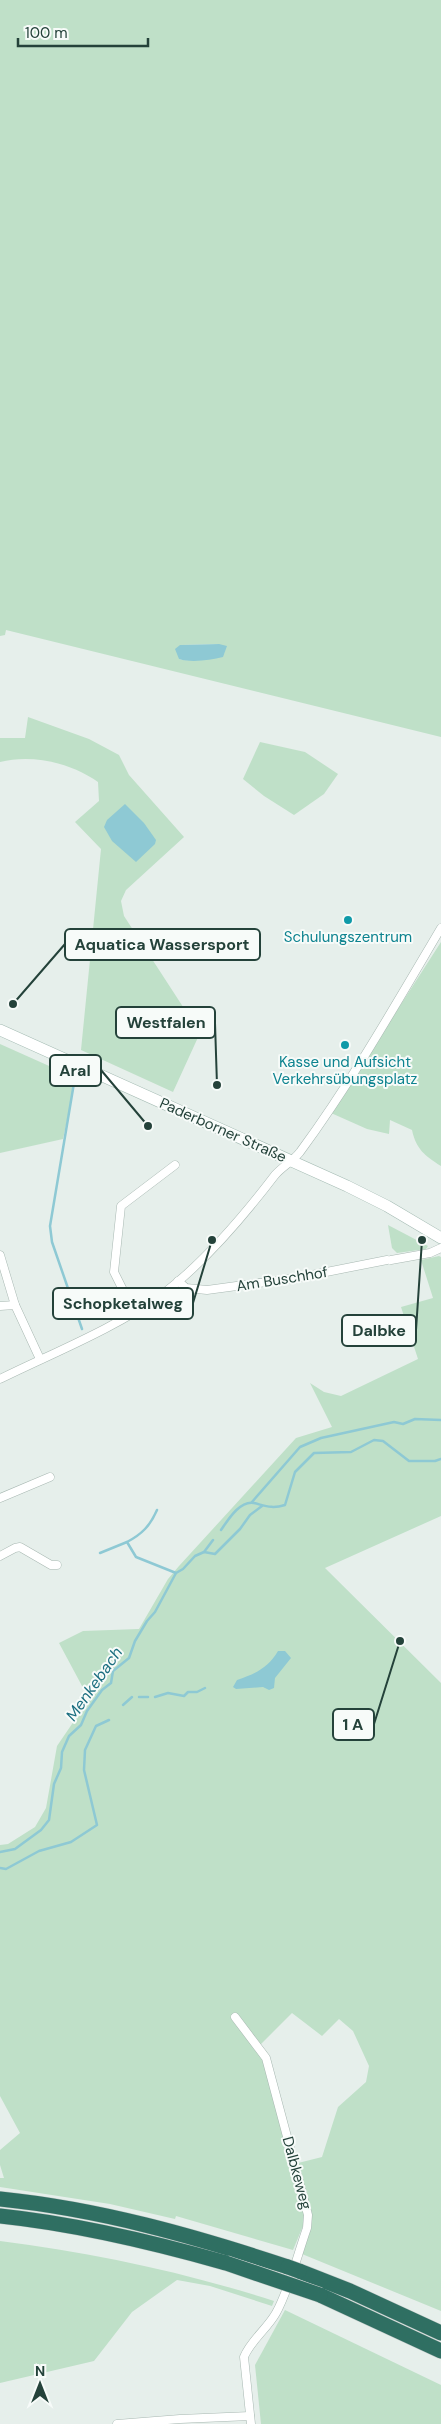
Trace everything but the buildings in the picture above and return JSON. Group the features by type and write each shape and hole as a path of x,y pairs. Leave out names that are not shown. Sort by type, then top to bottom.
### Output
{"highway":[{"path":"0,2199 96,2214 175,2232 294,2269 386,2307 441,2333"},
{"path":"0,2216 97,2231 171,2248 226,2264 320,2295 441,2351"}],"main road":[{"name":"Paderborner Straße","path":"0,1030 291,1160 387,1206 441,1238"}],"street":[{"path":"0,1379 134,1312 178,1281 216,1243 291,1160 299,1154 366,1052 441,928"},
{"path":"134,1312 114,1272 121,1206 175,1165"},
{"name":"Am Buschhof","path":"178,1281 186,1288 207,1290 296,1278 430,1253 441,1248"},
{"path":"0,1255 15,1305 40,1359"},
{"path":"0,1306 15,1305"},
{"path":"0,1498 50,1477"},
{"path":"0,1556 14,1548 20,1547 51,1565 57,1565"},
{"name":"Dalbkeweg","path":"235,2017 266,2058 308,2215 307,2228 278,2310 270,2323 248,2347 244,2357 251,2420"},
{"path":"117,2424 251,2420"}],"green space":[{"path":"0,0 441,0 441,737 6,630 5,635 0,636","holes":["219,644 195,659 179,659 180,645"]},
{"path":"28,717 89,739 119,755 129,775 184,837 126,890 121,901 124,916 200,1033 173,1092 81,1050 101,849 75,822 99,801 98,782 76,770 51,762 25,759 0,762 0,738 25,738"},
{"path":"260,742 305,752 338,774 324,794 294,815 264,796 243,779"},
{"path":"441,942 441,1166 422,1151 416,1142 412,1130 390,1120 389,1134 367,1129 331,1113"},
{"path":"0,1044 76,1078 63,1139 0,1153"},
{"path":"388,1225 428,1246 426,1249 397,1253 392,1248"},
{"path":"441,1257 441,1516 325,1568 441,1683 441,2311 302,2254 311,2229 312,2214 298,2163 322,2157 338,2107 366,2082 369,2066 353,2031 339,2019 322,2036 292,2013 260,2045 304,2214 303,2226 293,2250 176,2216 175,2219 110,2204 0,2187 0,2178 4,2178 0,2165 0,2150 20,2133 0,2096 0,1845 8,1844 35,1827 46,1808 57,1746 89,1699 59,1643 83,1631 139,1629 168,1579 296,1438 332,1427 310,1383 324,1392 341,1396 418,1359 401,1307 433,1298 421,1260"},
{"path":"0,2241 69,2251 172,2272 274,2301 272,2306 210,2286 177,2280 132,2312 94,2361 0,2383"},
{"path":"285,2310 441,2385 441,2424 261,2424 255,2365"}],"water":[{"path":"219,644 227,646 223,657 207,660 190,661 179,659 175,649 180,645"},
{"path":"125,804 144,823 156,840 155,844 136,862 112,841 104,827 107,820"},
{"path":"278,1651 285,1651 291,1658 275,1678 274,1688 269,1690 263,1687 236,1689 233,1687 237,1680 255,1673 270,1662"}],"waterway":[{"path":"75,1077 50,1226 52,1242 82,1329"},
{"name":"Menkebach","path":"252,1502 300,1447 321,1438 394,1422 403,1424 415,1419 441,1420"},
{"name":"Menkebach","path":"221,1530 239,1508 249,1503 273,1507 285,1505 295,1472 314,1453 351,1452 374,1440 383,1441 409,1461 435,1461 441,1459"},
{"name":"Menkebach","path":"204,1552 215,1554 240,1529 250,1515 262,1506"},
{"path":"157,1510 145,1529 127,1542 136,1557 176,1573"},
{"name":"Menkebach","path":"0,1852 15,1849 41,1830 49,1820 54,1784 61,1768 62,1752 69,1736 81,1725 87,1711 102,1690 111,1683 113,1671 129,1658 135,1641 155,1612 176,1573 183,1569 195,1556 204,1552 213,1540"},
{"path":"100,1553 127,1542"},
{"path":"155,1697 168,1693 184,1696 188,1692 197,1692 205,1688"},
{"path":"123,1705 132,1697"},
{"path":"139,1697 148,1697"},
{"path":"0,1868 6,1869 39,1851 71,1842 97,1825 84,1770 85,1750 96,1726 109,1720"}],"place":[{"name":"Schulungszentrum","path":"348,920"},
{"name":"Aquatica Wassersport","path":"13,1004"},
{"name":"Kasse und Aufsicht Verkehrsübungsplatz","path":"345,1045"},
{"name":"Westfalen","path":"217,1085"},
{"name":"Aral","path":"148,1126"},
{"name":"Schopketalweg","path":"212,1240"},
{"name":"Dalbke","path":"422,1240"},
{"name":"1 A","path":"400,1641"}]}
